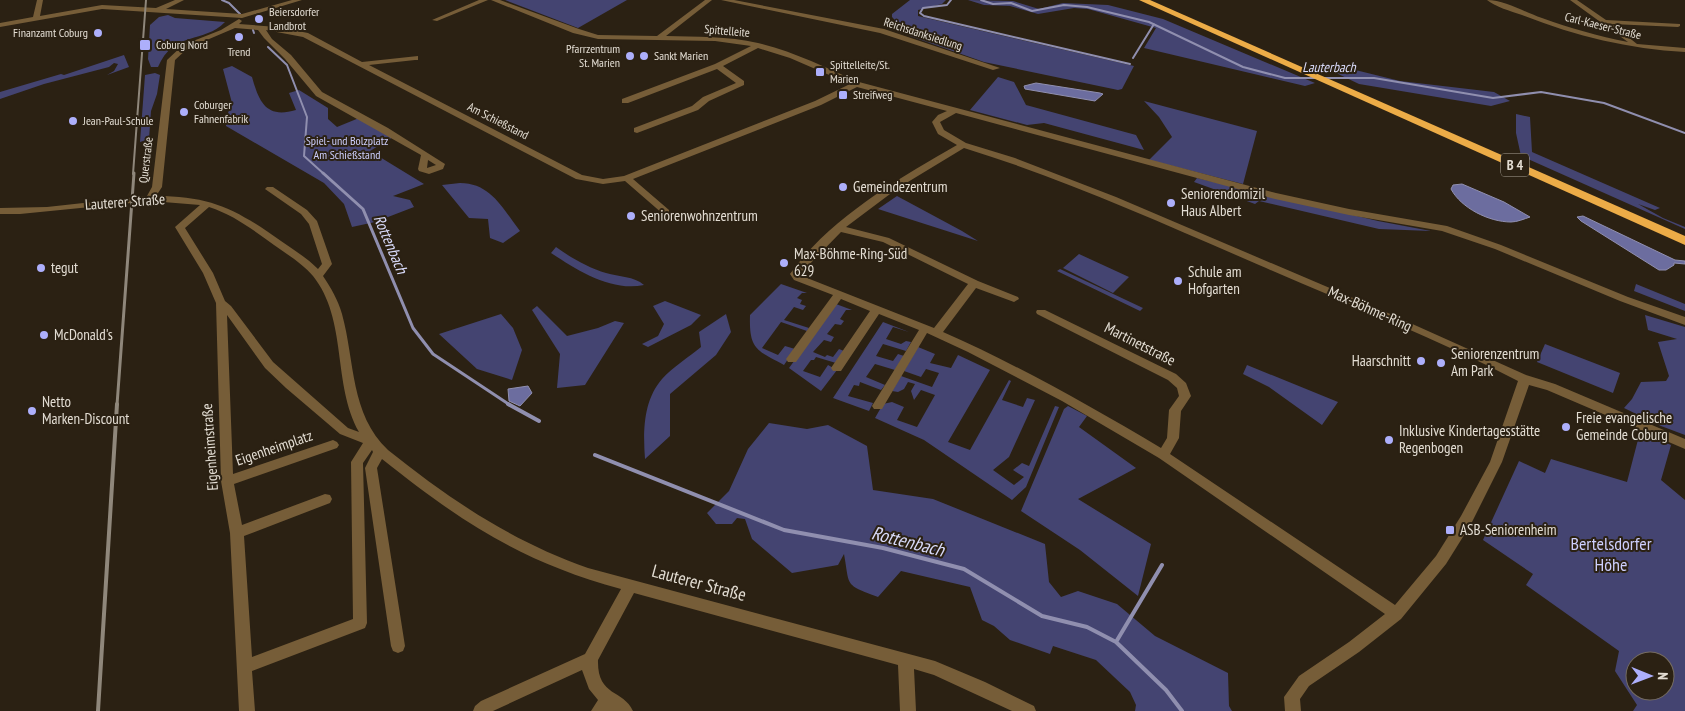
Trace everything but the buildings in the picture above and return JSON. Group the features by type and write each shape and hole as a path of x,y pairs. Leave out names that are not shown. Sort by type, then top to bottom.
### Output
{"highway":[{"path":"1136,0 1158,2"},
{"name":"B 4","path":"1143,0 1158,2 1172,7 1685,241"},
{"name":"B 4","path":"1158,2 1301,70 1352,89 1685,233"}],"street":[{"path":"36,18 40,0"},
{"path":"157,10 182,0"},
{"path":"0,25 102,7 242,16 287,1 298,0"},
{"path":"435,20 485,0"},
{"name":"Spittelleite","path":"494,0 584,34 611,38 726,40 757,45 792,56 856,84 954,111 1276,196 1348,212 1426,224 1457,232 1624,299 1685,321"},
{"path":"657,39 709,0"},
{"name":"Reichsdanksiedlung","path":"724,0 881,31 996,68"},
{"name":"Carl-Kaeser-Straße","path":"1490,0 1569,30 1640,47 1685,50"},
{"path":"1573,0 1640,47"},
{"name":"Querstraße","path":"150,198 157,187 171,60 184,48 234,26 242,16"},
{"path":"1604,22 1678,25"},
{"name":"Am Schießstand","path":"234,26 298,32 579,177 604,182 627,178 818,104 856,84"},
{"path":"261,28 268,40 284,53 309,86 318,94 385,130 425,155"},
{"path":"625,101 718,66 757,45"},
{"path":"362,64 415,58"},
{"path":"637,130 695,108 706,99 741,83 718,66"},
{"name":"Max-Böhme-Ring","path":"954,111 941,117 936,122 941,132 963,145 1012,160 1138,209 1512,372 1524,381"},
{"path":"963,145 896,185 838,228 795,274 798,278 931,330 1021,374 1163,455 1396,614"},
{"path":"627,178 666,212"},
{"path":"270,189 304,212 314,223 327,264 318,276"},
{"name":"Lauterer Straße","path":"0,211 56,209 105,201 150,198 207,204 230,211 306,264 327,289 334,306 348,385 358,415 376,446 417,480 501,537 566,567 935,668 980,687 1028,711"},
{"name":"Eigenheimstraße","path":"207,204 180,227 208,273 221,303 226,481 236,533 247,711"},
{"path":"838,228 886,240 974,283 1014,299"},
{"path":"878,406 931,330 974,283"},
{"path":"792,359 839,294"},
{"path":"221,303 227,308 269,365 283,378 344,431 376,446"},
{"path":"837,368 877,310"},
{"name":"Martinetstraße","path":"1041,312 1151,365 1172,377 1182,386 1185,396 1175,410 1173,438 1163,455"},
{"path":"1293,711 1292,697 1304,681 1354,647 1396,614 1441,560 1466,520 1496,462 1524,381 1541,383 1679,441"},
{"name":"Eigenheimplatz","path":"226,481 333,445"},
{"path":"376,446 371,468 398,646"},
{"path":"245,667 360,623 357,462 376,446"},
{"path":"236,533 325,499"},
{"path":"626,711 609,699 594,684 589,672 590,659 630,586"},
{"path":"481,711 487,706 590,659"},
{"path":"906,661 908,711"},
{"path":"599,711 609,699"}],"green space":[{"path":"505,0 627,0 578,28"},
{"path":"910,0 946,0 942,4 918,10 918,16 1134,66 1122,89 1118,90 984,62 910,36 892,17 892,14"},
{"path":"968,0 1013,1 1039,9 1063,3 1108,5 1163,19 1315,83 1305,86 1144,48 1156,28 1088,9 1074,8 1038,14 1010,6 984,5"},
{"path":"168,15 175,18 225,22 217,29 172,47 158,67 151,67 148,59 150,25 159,17"},
{"path":"124,55 129,67 107,75 114,71 118,64 114,63 109,67 44,84 0,99 0,92 61,74 64,75"},
{"path":"1331,64 1400,81 1494,92 1510,101 1491,106 1359,84 1334,72"},
{"name":"Spiel- und Bolzplatz Am Schießstand","path":"232,66 252,77 261,101 271,110 286,112 296,110 289,93 299,90 328,108 328,119 337,127 359,118 393,137 370,151 424,184 393,196 410,200 414,207 375,222 352,227 344,204 324,183 226,126 226,118 232,103 223,69"},
{"path":"155,73 160,75 157,94 151,111 149,139 140,142 145,75"},
{"path":"998,77 1014,82 1026,105 1136,135 1144,150 1044,123 1027,125 970,110"},
{"path":"1144,101 1257,131 1243,184 1149,160 1172,137 1159,117"},
{"path":"1516,114 1530,117 1532,152 1660,208 1655,210 1638,204 1663,218 1685,227 1685,229 1521,156 1516,133"},
{"path":"1197,178 1378,221 1431,231 1379,229 1259,201 1255,204 1194,182"},
{"path":"471,184 488,192 502,206 520,231 503,243 490,238 488,219 469,218 442,185"},
{"path":"897,196 962,231 978,241 878,209"},
{"path":"556,247 574,259 593,268 606,273 631,278 644,285 619,285 595,278 551,253"},
{"path":"1079,254 1129,277 1113,293 1063,268"},
{"path":"1060,269 1143,308 1140,311 1057,271"},
{"path":"781,284 807,293 802,293 797,298 802,300 800,304 806,306 803,310 794,307 784,320 809,328 807,331 781,322 762,348 778,355 785,346 795,349 784,365 767,356 756,347 751,335 750,326 750,315"},
{"path":"1636,284 1685,304 1685,311 1634,291"},
{"path":"665,301 701,315 691,325 648,347 642,344 658,336 664,324 653,306"},
{"path":"836,304 852,310 846,310 840,319 844,321 841,325 835,324 827,334 834,337 831,342 824,340 813,352 825,357 827,355 833,357 839,349 844,351 836,363 816,357 814,360 811,360 803,371 820,377 828,365 837,370 821,391 789,368"},
{"path":"537,306 567,336 598,328 615,321 624,323 585,385 557,388 560,354 532,310"},
{"path":"501,314 513,328 522,350 512,380 477,369 439,334"},
{"path":"726,314 731,332 716,355 670,394 670,436 645,459 644,428 651,397 656,388 671,370 701,347 699,332"},
{"path":"1645,315 1685,327 1685,435 1624,408 1632,399 1641,382 1666,381 1669,376 1658,342 1677,339 1648,330"},
{"path":"883,322 909,332 893,327 886,339 901,344 906,341 911,342 906,351 883,344 876,356 893,361 898,354 904,356 895,370 875,364 866,377 885,385 881,390 860,382 859,386 854,385 848,396 873,403 869,411 833,398"},
{"path":"1545,344 1620,373 1613,393 1537,362"},
{"path":"918,347 935,354 930,363 951,368 958,355 990,370 948,442 970,450 1009,380 1011,381 1002,400 1023,407 1027,398 1035,400 1009,457 993,470 1014,485 1024,477 1013,470 1022,463 1029,466 1055,406 1059,407 1026,487 1012,500 924,440 875,418 883,404 892,402 904,407 897,420 917,427 935,395 921,390 914,400 911,391 915,384 908,382 904,389 898,392 892,391 901,376 932,387 939,373 926,369 921,377 904,371"},
{"path":"1247,365 1338,402 1322,425 1269,387 1243,374"},
{"path":"1068,406 1087,416 1079,427 1136,468 1078,499 1151,544 1138,596 1080,550 1021,511 1064,409"},
{"path":"769,423 807,429 828,425 867,446 873,490 933,499 1045,544 1049,582 1061,597 1078,591 1117,604 1155,636 1228,673 1229,706 1232,711 1135,711 1136,705 1130,692 1096,660 1053,646 1050,654 1010,640 994,626 982,620 970,587 901,571 878,597 850,583 844,554 838,565 792,573 752,539 745,519 737,518 732,524 716,524 707,513 729,491 748,449"},
{"name":"Bertelsdorfer Höhe","path":"1640,432 1671,445 1661,480 1685,500 1685,711 1633,711 1637,705 1634,701 1675,701 1675,651 1625,651 1625,686 1615,671 1619,651 1526,585 1533,574 1483,540 1519,461 1545,473 1551,459 1627,482"}],"water":[{"path":"1036,83 1103,94 1095,101 1025,89 1024,86"},
{"path":"1462,184 1504,202 1530,217 1511,222 1494,220 1476,213 1461,202 1451,189 1453,185"},
{"path":"1583,216 1675,260 1685,261 1685,264 1674,263 1674,265 1666,270 1659,270 1577,217"},
{"path":"528,386 532,393 520,406 509,401 508,389"}],"waterway":[{"name":"Rottenbach","path":"222,0 229,3 240,14"},
{"path":"951,0 947,5 923,8 920,13 924,16 1130,64"},
{"name":"Lauterbach","path":"981,0 993,4 1011,3 1032,11 1064,5 1087,7 1154,24"},
{"path":"1133,58 1154,24"},
{"name":"Lauterbach","path":"1154,24 1243,67 1285,78 1315,78"},
{"name":"Rottenbach","path":"268,47 287,65 307,117 304,156 324,174"},
{"name":"Lauterbach","path":"1324,78 1374,78 1493,98 1541,92 1604,103 1685,133"},
{"name":"Rottenbach","path":"323,173 363,209 413,328 433,354 510,405"},
{"name":"Rottenbach","path":"508,404 539,421"},
{"name":"Rottenbach","path":"595,455 784,530 883,548 964,569 1042,616 1087,627 1116,642"},
{"path":"1116,642 1162,565"},
{"name":"Rottenbach","path":"1116,642 1166,690 1182,711"}],"railway":[{"path":"133,174 146,0"},
{"path":"117,405 134,173"},
{"path":"98,711 117,404"}],"place":[{"name":"Beiersdorfer Landbrot","path":"259,19"},
{"name":"Finanzamt Coburg","path":"98,33"},
{"name":"Trend","path":"239,37"},
{"name":"Coburg Nord","path":"145,45"},
{"name":"Pfarrzentrum St. Marien","path":"630,56"},
{"name":"Sankt Marien","path":"644,56"},
{"name":"Spittelleite/St. Marien","path":"820,72"},
{"name":"Streifweg","path":"843,95"},
{"name":"Coburger Fahnenfabrik","path":"184,112"},
{"name":"Jean-Paul-Schule","path":"73,121"},
{"name":"Gemeindezentrum","path":"843,187"},
{"name":"Seniorendomizil Haus Albert","path":"1171,203"},
{"name":"Seniorenwohnzentrum","path":"631,216"},
{"name":"Max-Böhme-Ring-Süd 629","path":"784,263"},
{"name":"tegut","path":"41,268"},
{"name":"Schule am Hofgarten","path":"1178,281"},
{"name":"McDonald's","path":"44,335"},
{"name":"Haarschnitt","path":"1421,361"},
{"name":"Seniorenzentrum Am Park","path":"1441,363"},
{"name":"Netto Marken-Discount","path":"32,411"},
{"name":"Freie evangelische Gemeinde Coburg","path":"1566,427"},
{"name":"Inklusive Kindertagesstätte Regenbogen","path":"1389,440"},
{"name":"ASB-Seniorenheim","path":"1450,530"}]}
